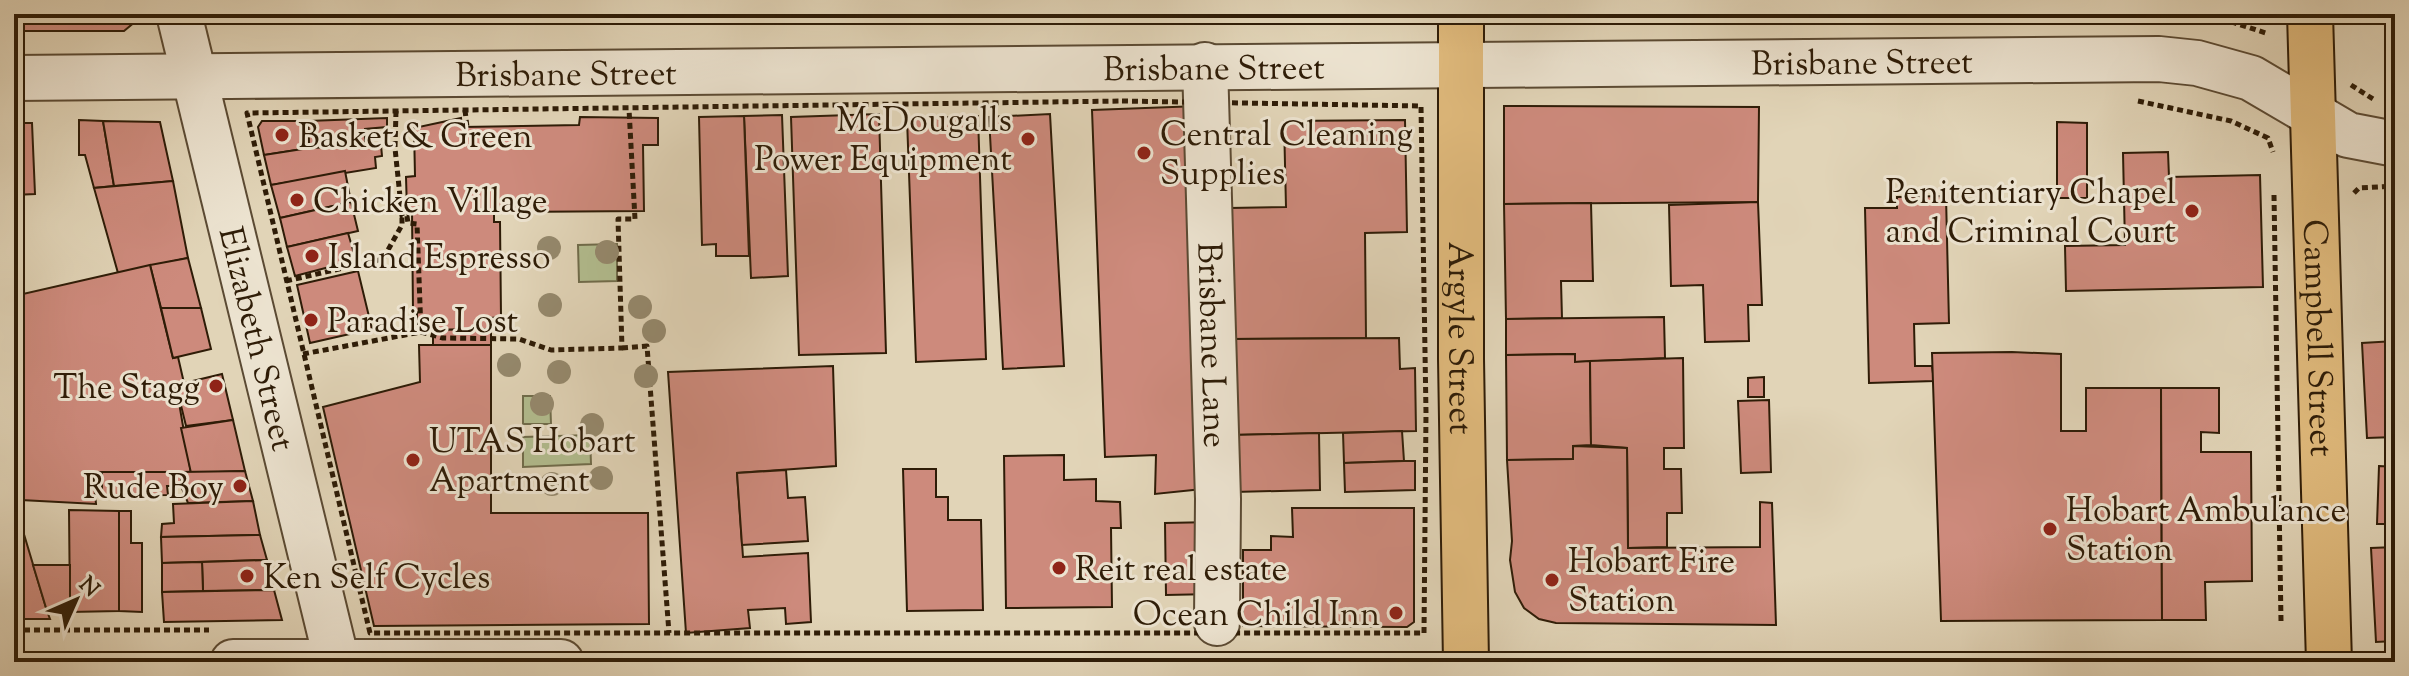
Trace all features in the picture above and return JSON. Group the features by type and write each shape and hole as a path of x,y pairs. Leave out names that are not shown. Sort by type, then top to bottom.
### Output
{"main road":[{"name":"Argyle Street","path":"1461,14 1461,359 1466,662"},
{"name":"Campbell Street","path":"2310,14 2329,662"}],"street":[{"name":"Elizabeth Street","path":"179,14 337,661"},
{"name":"Brisbane Street","path":"14,78 193,76 1206,84 1461,63 2159,59 2197,63 2251,78 2348,135 2395,144"},
{"name":"Brisbane Lane","path":"1206,84 1218,499 1217,623"},
{"path":"223,646 337,661 561,662"}],"path":[{"path":"1542,22 2175,14"},
{"path":"2182,14 2210,15 2269,34"},
{"path":"1206,84 1421,106 1426,413 1424,633 370,633 247,113 629,108 1206,84"},
{"path":"622,348 618,219 635,219 629,108"},
{"path":"286,281 383,259 402,225 395,148 396,110"},
{"path":"466,118 467,127"},
{"path":"2268,138 2277,162"},
{"path":"2350,198 2359,188 2395,186"},
{"path":"2277,187 2272,201 2281,621"},
{"path":"402,216 407,216 408,223 420,224 421,332"},
{"path":"303,354 421,332 433,324"},
{"path":"421,332 443,338 519,339 551,350 647,346 669,633"},
{"path":"14,630 223,646"}],"green space":[{"path":"617,244 617,281 579,282 578,245"},
{"path":"523,396 550,396 551,424 523,424"},
{"path":"590,435 591,464 523,467 523,437"}],"building":[{"path":"14,14 136,14 136,21 124,31 14,31"},
{"path":"1501,14 1534,14 1534,16 1503,16"},
{"path":"1199,106 1212,488 1155,494 1156,455 1105,457 1092,110"},
{"path":"1504,106 1759,107 1758,202 1504,204"},
{"path":"879,114 886,353 799,355 791,117"},
{"path":"1050,114 1064,366 1003,369 989,117"},
{"path":"782,115 788,276 751,278 744,116"},
{"path":"744,116 749,256 716,256 716,244 702,245 699,117"},
{"path":"978,116 986,359 916,362 907,119"},
{"path":"580,117 658,118 658,145 643,145 644,211 494,212 494,222 500,222 501,317 491,318 491,329 433,330 433,324 417,324 417,312 413,312 412,211 407,211 406,177 415,176 414,128 461,118 462,127 579,125"},
{"path":"387,118 387,127 365,129 365,146 309,148 308,121"},
{"path":"79,120 103,121 114,186 94,188 85,155 79,155"},
{"path":"1405,120 1407,232 1365,233 1366,338 1232,339 1230,208 1286,207 1284,121"},
{"path":"103,121 160,122 173,181 114,186"},
{"path":"262,121 308,121 309,148 264,155 258,127"},
{"path":"2057,122 2087,123 2087,198 2057,198"},
{"path":"14,123 32,123 35,194 14,195"},
{"path":"381,145 382,156 375,157 376,168 271,185 264,155 309,148"},
{"name":"Penitentiary Chapel and Criminal Court","path":"2168,152 2169,177 2260,175 2263,287 2066,291 2065,246 2125,245 2123,153"},
{"path":"345,171 351,202 280,218 271,185"},
{"path":"173,181 188,258 118,273 94,188"},
{"path":"1946,196 1949,323 1914,324 1915,366 1932,366 1934,381 1869,383 1865,208 1897,208 1897,197"},
{"path":"351,202 358,231 287,247 280,218"},
{"path":"1758,202 1762,305 1748,305 1749,341 1705,342 1703,285 1671,286 1669,205"},
{"path":"1591,203 1593,281 1561,281 1562,318 1506,319 1504,204"},
{"path":"348,233 356,260 295,276 287,247"},
{"path":"188,258 201,308 161,308 150,265"},
{"path":"150,265 173,358 178,357 184,383 176,385 191,473 93,472 96,504 21,500 14,470 14,296"},
{"path":"358,271 372,329 310,343 297,285"},
{"path":"161,308 201,308 211,349 173,358"},
{"path":"1664,317 1665,358 1575,362 1575,354 1506,355 1506,319"},
{"path":"491,329 491,345 433,345 433,330"},
{"path":"1399,338 1400,369 1415,368 1416,431 1232,435 1232,339"},
{"path":"2395,341 2395,437 2367,438 2362,343"},
{"name":"UTAS Hobart Apartment","path":"419,345 491,345 491,513 648,513 649,624 374,626 323,407 420,382"},
{"name":"Hobart Ambulance Station","path":"1932,353 2061,354 2061,431 2086,431 2086,388 2161,388 2162,620 1941,621"},
{"path":"1575,354 1575,362 1590,361 1591,445 1573,446 1573,459 1507,460 1506,355"},
{"path":"1683,358 1684,448 1664,448 1664,469 1681,469 1682,513 1667,513 1667,547 1628,548 1627,448 1591,445 1590,361"},
{"path":"833,366 836,466 737,473 743,557 808,553 811,622 786,624 785,608 748,610 750,628 686,633 668,372"},
{"path":"222,374 233,420 186,426 176,385"},
{"path":"1764,377 1764,397 1748,397 1748,378"},
{"path":"2161,388 2219,388 2219,433 2201,432 2201,452 2251,452 2252,581 2205,582 2206,620 2162,620"},
{"path":"1769,400 1771,472 1741,473 1738,401"},
{"path":"233,420 245,471 191,473 181,428"},
{"path":"1402,431 1404,461 1344,463 1343,433"},
{"path":"1319,433 1320,490 1234,492 1232,435"},
{"path":"1573,446 1627,448 1628,548 1760,547 1760,502 1772,503 1776,625 1556,623 1539,619 1524,608 1515,592 1510,560 1512,541 1507,460 1573,459"},
{"name":"Reit real estate","path":"1064,455 1064,480 1096,479 1096,501 1120,502 1121,528 1111,528 1112,607 1006,608 1004,456"},
{"path":"1415,461 1415,490 1345,492 1344,463"},
{"path":"2379,466 2395,467 2395,524 2377,524"},
{"path":"903,469 936,469 936,497 948,497 948,520 981,520 983,610 907,611"},
{"path":"786,470 788,498 805,497 808,541 742,545 737,473"},
{"path":"245,471 253,501 188,503 181,486 181,472"},
{"path":"102,472 181,472 181,486 167,486 168,495 102,496"},
{"path":"14,501 47,611 50,619 14,619"},
{"path":"253,501 260,535 161,537 162,524 174,523 173,504"},
{"path":"1292,508 1414,508 1414,622 1407,627 1243,626 1243,550 1271,550 1271,536 1293,537"},
{"path":"69,510 119,511 119,611 70,612"},
{"path":"119,511 131,511 131,543 142,543 142,612 119,611"},
{"path":"1213,522 1213,594 1166,595 1165,523"},
{"path":"260,535 267,560 162,563 161,537"},
{"path":"2395,547 2395,641 2376,642 2371,548"},
{"path":"267,560 274,590 203,591 202,562"},
{"path":"202,562 203,591 162,592 162,563"},
{"path":"33,565 70,565 70,612 47,611"},
{"path":"274,590 282,620 164,622 162,592"}],"place":[{"name":"Basket & Green","path":"282,135"},
{"name":"McDougalls Power Equipment","path":"1028,139"},
{"name":"Central Cleaning Supplies","path":"1144,153"},
{"name":"Chicken Village","path":"297,200"},
{"name":"Penitentiary Chapel and Criminal Court","path":"2192,211"},
{"name":"Island Espresso","path":"312,256"},
{"name":"Paradise Lost","path":"311,320"},
{"name":"The Stagg","path":"216,386"},
{"name":"UTAS Hobart Apartment","path":"413,460"},
{"name":"Rude Boy","path":"240,486"},
{"name":"Hobart Ambulance Station","path":"2050,529"},
{"name":"Reit real estate","path":"1059,568"},
{"name":"Ken Self Cycles","path":"247,576"},
{"name":"Hobart Fire Station","path":"1552,580"},
{"name":"Ocean Child Inn","path":"1396,613"}]}
